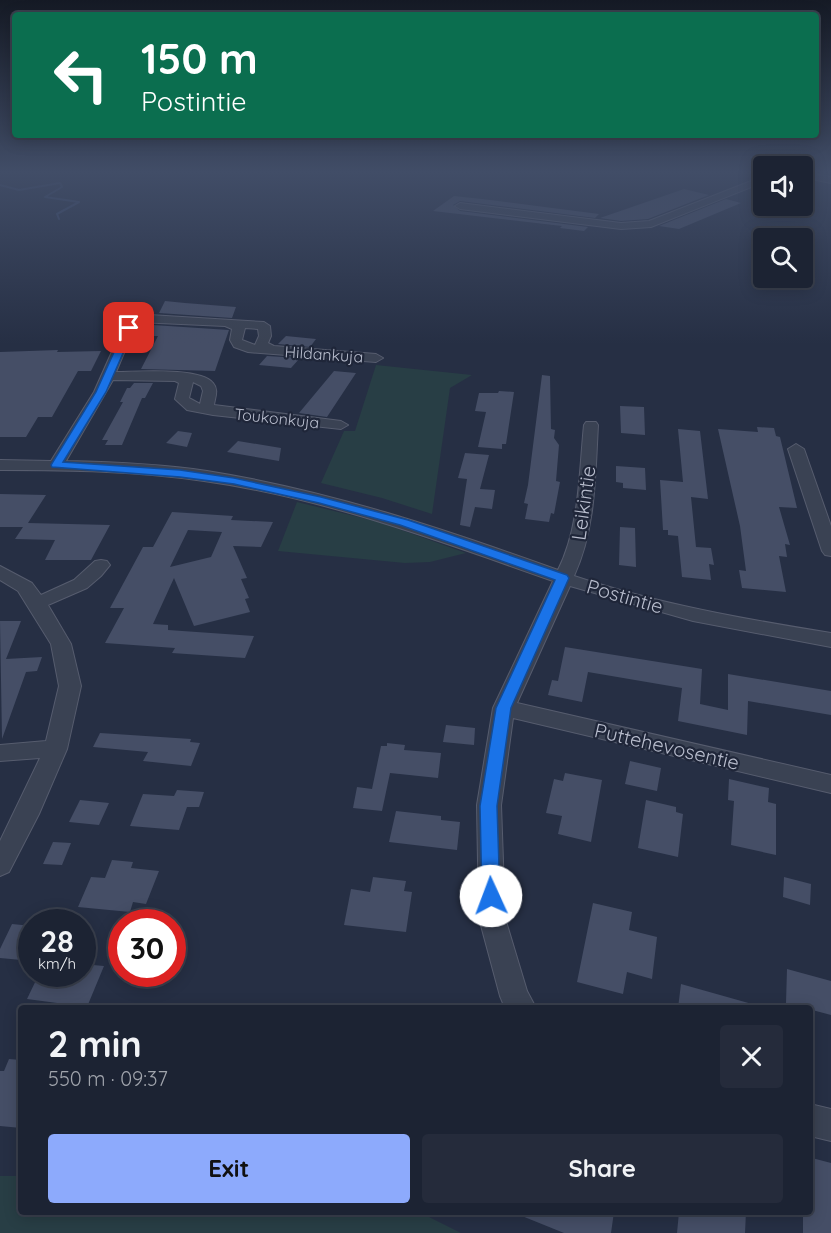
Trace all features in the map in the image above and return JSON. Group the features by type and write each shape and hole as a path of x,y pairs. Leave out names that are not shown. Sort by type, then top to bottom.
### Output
{"street":[{"name":"Hildankuja","path":"109,376 133,318 264,326 265,336 261,345 272,350"},
{"name":"Hildankuja","path":"227,322 239,327 236,339 239,344 248,348 376,358"},
{"name":"Toukonkuja","path":"109,376 177,376 202,380 210,391 207,407 213,411"},
{"path":"56,465 109,376"},
{"name":"Toukonkuja","path":"177,376 186,383 182,399 186,404 213,411 341,425"},
{"name":"Leikintie","path":"519,1005 514,996 492,918 489,806 504,708 562,578 571,566 580,536 588,475 591,425"},
{"path":"796,449 831,551"},
{"name":"Postintie","path":"0,465 56,465 180,473 234,481 321,500 404,522 562,578 648,604 737,625 831,640"},
{"path":"37,603 75,587 96,572 101,565"},
{"path":"0,572 25,588 37,603 61,644 70,686 56,749 27,814 0,864"},
{"name":"Puttehevosentie","path":"504,708 831,784"},
{"path":"0,753 56,749"},
{"path":"813,1121 831,1125"}],"shaded area":[{"path":"376,365 472,375 450,388 432,514 382,498 321,483 344,431 355,431"},
{"path":"297,502 379,522 466,553 430,562 405,563 278,551"},
{"path":"0,1176 18,1176 18,1215 425,1215 461,1233 0,1233"}],"building":[{"path":"564,229 586,229 584,231"},
{"path":"165,301 236,307 232,318 159,313"},
{"path":"153,325 229,330 215,371 141,369 158,336 147,336"},
{"path":"286,336 316,339 310,347 278,344"},
{"path":"58,350 57,352 101,351 91,371 78,371 52,417 38,417 26,437 0,437 0,352"},
{"path":"267,356 300,358 291,368 259,365"},
{"path":"334,371 356,373 327,417 299,413"},
{"path":"542,375 550,376 551,429 555,430 554,438 559,445 556,481 560,482 554,514 551,513 549,522 525,519 528,504 524,503"},
{"path":"134,383 153,383 145,398 142,398 122,445 105,445 108,440 102,440 123,402 120,402 127,388"},
{"path":"499,391 514,392 506,444 502,444 502,449 478,447 486,412 475,411 479,393 498,393"},
{"path":"620,406 644,407 645,435 621,433"},
{"path":"757,427 774,428 776,436 780,437 797,508 779,507 790,545 785,544 787,557 779,556 786,592 742,588 739,570 746,571 740,526 718,429 758,432"},
{"path":"678,429 700,431 708,499 691,497 696,547 711,548 714,565 709,564 711,580 682,577 678,536 668,535 668,530 663,530 660,480 683,482"},
{"path":"178,431 192,433 187,447 166,443"},
{"path":"238,441 281,448 279,461 227,452"},
{"path":"465,453 489,455 480,489 495,490 492,509 475,507 470,527 460,525 467,479 458,478"},
{"path":"616,466 645,468 646,490 623,488 623,483 616,482"},
{"path":"0,494 46,495 28,523 110,525 91,560 45,560 55,540 15,539 23,527 0,527"},
{"path":"172,512 233,516 231,520 273,522 261,547 233,546 247,578 241,579 249,598 245,599 250,612 194,626 174,578 153,624 168,625 168,630 254,636 245,658 172,653 175,648 105,643 124,608 110,608 143,547 153,547","holes":["188,530 222,532 211,557 170,567"]},
{"path":"620,527 635,528 636,567 619,565"},
{"path":"0,621 21,621 6,659 42,657 37,671 26,672 2,739"},
{"path":"565,647 702,669 700,704 728,710 728,674 831,691 831,715 748,701 747,735 678,721 682,688 588,672 582,702 548,695 552,680 558,681"},
{"path":"446,725 475,728 474,745 443,742"},
{"path":"100,733 191,739 190,742 200,743 191,766 143,761 148,752 93,747"},
{"path":"387,743 405,745 404,750 441,753 438,778 390,773 382,811 353,808 357,787 372,789 381,746 387,746"},
{"path":"630,761 661,768 657,791 625,784"},
{"path":"565,773 602,780 591,842 558,834 562,816 546,813 554,779 563,781"},
{"path":"729,779 769,788 768,802 776,804 776,855 731,845 734,801 728,800"},
{"path":"177,790 204,792 199,807 187,807 179,830 130,826 143,794 174,796"},
{"path":"80,800 109,803 99,825 69,822"},
{"path":"646,800 676,807 676,812 683,814 678,857 638,848"},
{"path":"396,811 441,816 441,820 460,822 457,850 389,842"},
{"path":"53,842 71,843 62,865 43,864"},
{"path":"112,860 133,862 131,868 159,871 146,904 133,902 131,909 78,907 91,877 105,878"},
{"path":"373,877 406,881 404,891 412,892 406,932 344,925 351,889 370,892"},
{"path":"784,877 811,884 810,905 783,897"},
{"path":"593,903 632,912 629,930 657,937 652,979 627,972 623,994 577,982"},
{"path":"12,924 18,925 18,960 0,958 0,949"},
{"path":"96,965 104,966 96,985"},
{"path":"787,969 831,981 831,1015 813,1010 813,1005 786,1003"},
{"path":"681,984 752,1004 752,1005 678,1005"},
{"path":"33,987 95,987 88,1005 27,999"},
{"path":"9,1059 18,1060 18,1128 0,1126 0,1071 4,1071"},
{"path":"813,1158 831,1163 831,1233 803,1233 803,1215 813,1215"},
{"path":"519,1215 614,1215 611,1233 564,1233"},
{"path":"679,1215 746,1215 745,1233 677,1233"}],"route":[{"path":"129,328 101,392 56,465 180,473 234,481 321,500 404,522 562,578 504,708 489,806 491,896"}]}
